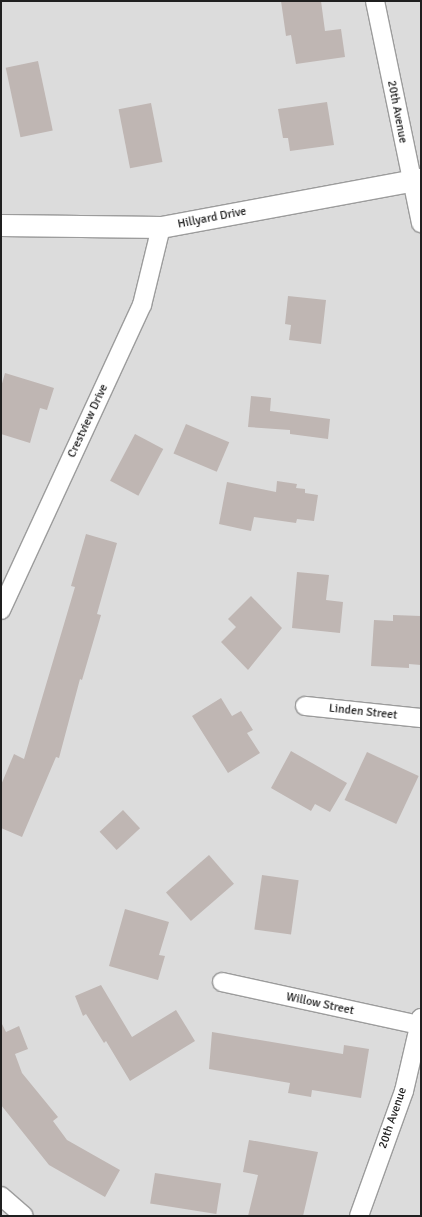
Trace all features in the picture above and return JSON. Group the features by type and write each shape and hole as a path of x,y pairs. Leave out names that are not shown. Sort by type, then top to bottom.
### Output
{"street":[{"name":"20th Avenue","path":"375,1 416,180 421,223"},
{"name":"Hillyard Drive","path":"1,225 161,227 416,180"},
{"name":"Crestview Drive","path":"1,610 142,305 161,227"},
{"name":"Linden Street","path":"305,706 421,718"},
{"name":"Willow Street","path":"222,982 420,1022"},
{"name":"20th Avenue","path":"359,1216 404,1091 420,1022"},
{"path":"1,1196 24,1216"}],"shaded area":[{"path":"1,1 421,1 421,1216 1,1216"}],"building":[{"path":"281,1 321,1 325,31 341,29 345,57 296,64 291,35 286,36"},
{"path":"38,61 53,130 20,137 6,68"},
{"path":"327,102 334,145 290,151 288,138 283,138 278,109"},
{"path":"151,103 162,162 130,168 119,109"},
{"path":"288,296 326,300 321,344 289,340 291,325 285,324"},
{"path":"5,373 54,388 47,410 40,408 30,443 1,434 1,387"},
{"path":"251,396 271,398 270,411 330,419 328,439 290,434 290,430 248,427"},
{"path":"186,424 229,442 217,472 173,453"},
{"path":"135,434 163,449 138,496 110,481"},
{"path":"277,481 297,484 296,488 305,489 305,493 318,495 314,521 297,519 296,523 254,517 251,531 219,524 227,482 276,492"},
{"path":"86,534 117,543 97,614 101,615 82,680 80,679 59,758 56,757 22,837 1,828 1,785 14,754 24,759 75,587 71,586"},
{"path":"297,572 329,575 326,600 343,602 340,633 292,628"},
{"path":"251,596 282,628 248,670 221,642 236,627 228,619"},
{"path":"393,615 421,616 421,665 409,664 409,668 371,666 374,620 393,621"},
{"path":"221,698 232,716 241,711 253,730 247,733 260,753 228,773 192,716"},
{"path":"291,751 347,783 330,812 315,804 311,811 271,788"},
{"path":"367,752 419,776 396,824 345,800"},
{"path":"123,810 140,828 117,850 100,832"},
{"path":"209,855 234,884 191,921 166,892"},
{"path":"262,875 299,880 291,935 254,929"},
{"path":"125,909 169,922 159,955 165,956 158,980 109,966"},
{"path":"101,985 132,1037 176,1010 195,1041 130,1081 106,1041 104,1043 86,1014 83,1016 75,996"},
{"path":"1,1022 6,1032 19,1026 28,1049 15,1054 22,1073 58,1117 53,1121 67,1140 120,1170 105,1197 49,1165 1,1105"},
{"path":"212,1032 343,1054 344,1045 369,1049 361,1098 312,1090 311,1097 288,1093 290,1083 209,1069"},
{"path":"249,1140 318,1152 303,1216 248,1216 258,1175 243,1172"},
{"path":"155,1173 221,1183 216,1214 150,1204"}]}
